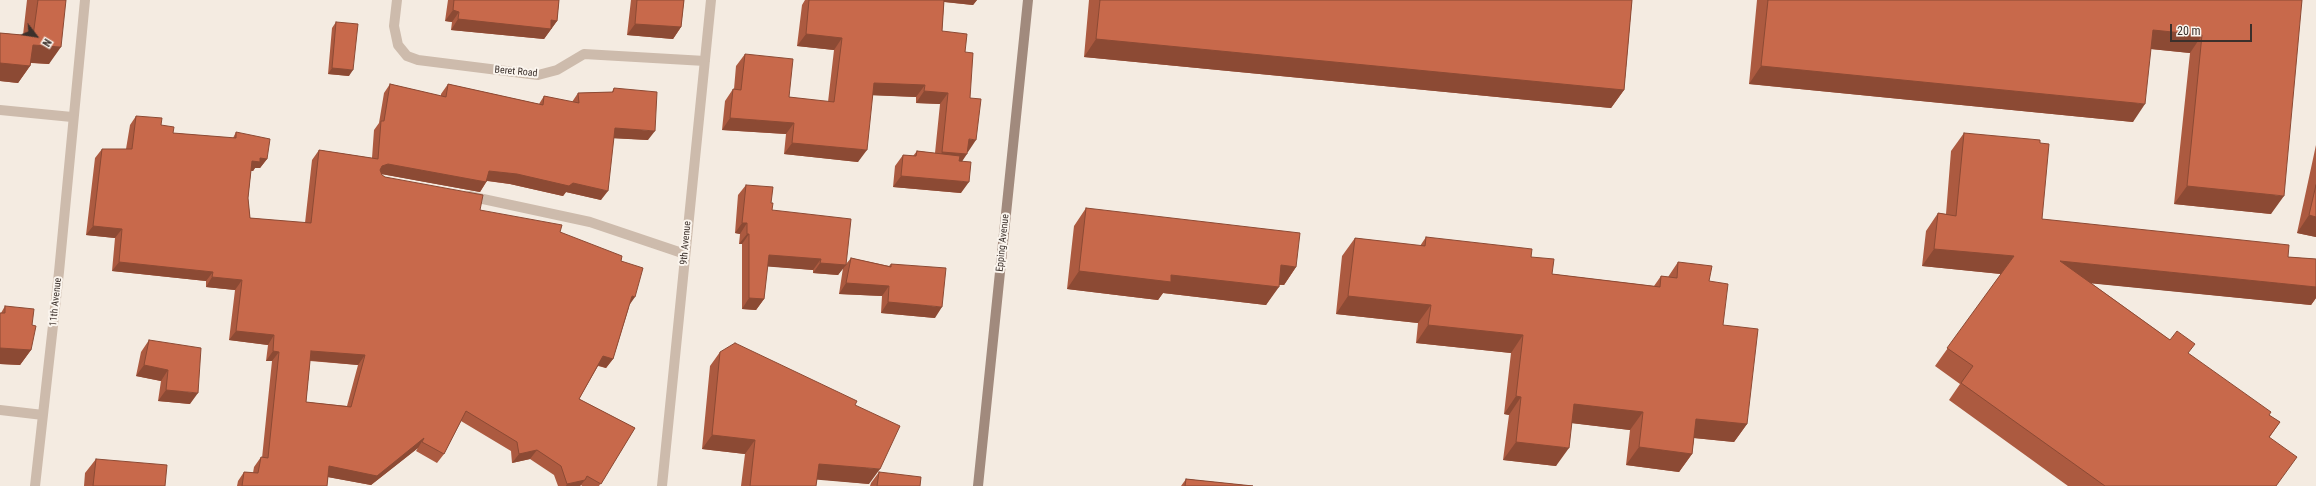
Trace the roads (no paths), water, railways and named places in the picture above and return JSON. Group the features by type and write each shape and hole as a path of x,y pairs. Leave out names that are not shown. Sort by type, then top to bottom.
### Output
{"street":[{"name":"11th Avenue","path":"35,486 59,272 72,117 85,0"},
{"name":"Beret Road","path":"397,0 394,26 398,45 407,56 418,60 538,75 557,70 584,54 705,61"},
{"name":"9th Avenue","path":"662,486 711,0"},
{"name":"Epping Avenue","path":"978,486 1028,0"},
{"path":"0,110 72,117"},
{"path":"459,194 590,222 685,254"},
{"path":"0,410 43,415"}]}
